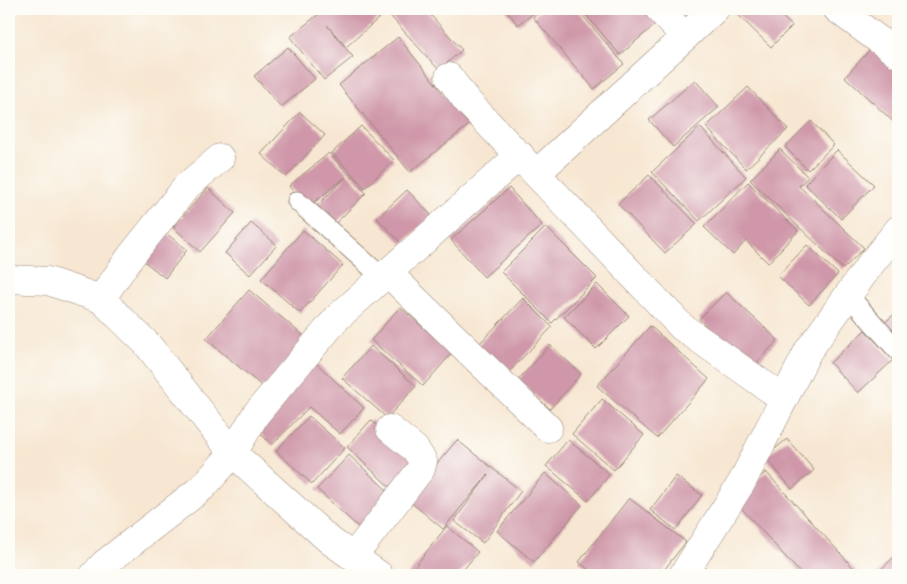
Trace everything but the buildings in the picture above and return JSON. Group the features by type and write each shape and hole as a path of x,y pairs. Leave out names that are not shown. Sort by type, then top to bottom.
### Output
{"street":[{"path":"659,9 685,37"},
{"path":"94,575 104,564 203,488 233,452 256,414 338,317 385,275 529,164 685,37 715,9"},
{"path":"837,9 898,54"},
{"path":"450,77 466,100 529,164 682,327 784,399"},
{"path":"101,299 131,256 187,186 220,158"},
{"path":"683,575 742,482 808,351 898,230"},
{"path":"385,275 548,428"},
{"path":"9,279 48,282 101,299 147,344 233,452 329,540 379,575"},
{"path":"353,556 421,469 423,461 415,449 390,428"}],"lane":[{"path":"297,201 385,275"},
{"path":"848,295 898,351"}]}
